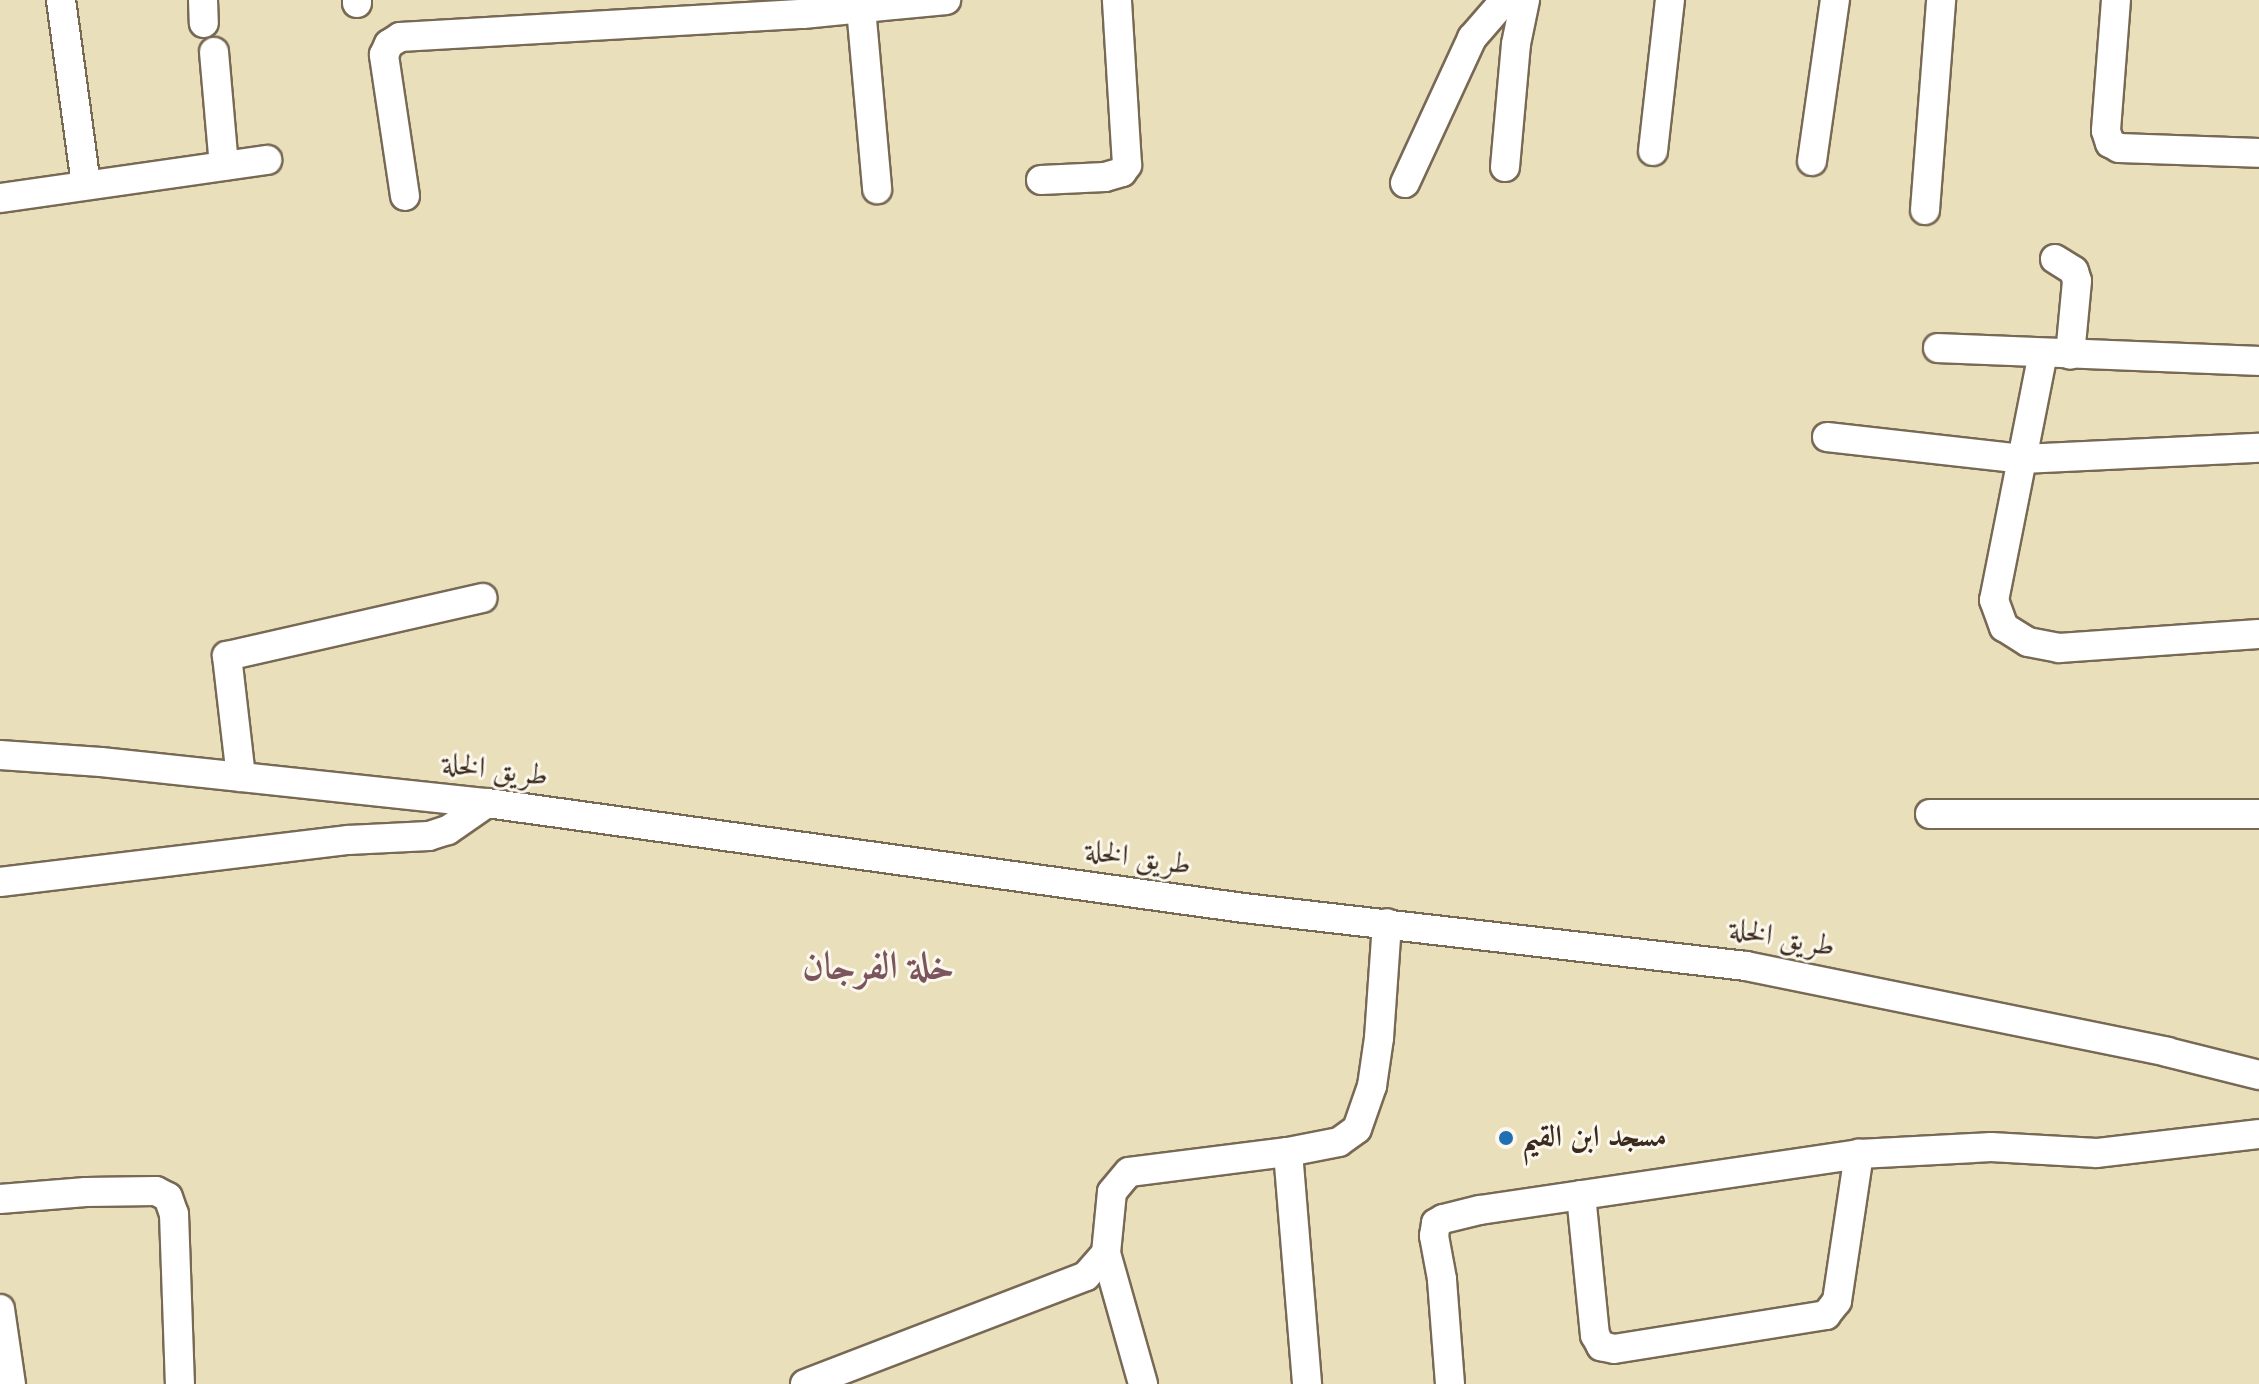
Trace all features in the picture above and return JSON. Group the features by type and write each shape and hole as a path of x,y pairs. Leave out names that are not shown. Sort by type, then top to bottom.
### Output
{"street":[{"path":"61,0 86,185"},
{"path":"405,196 384,55 389,44 400,37 946,0"},
{"path":"1041,180 1105,177 1122,172 1127,165 1117,0"},
{"path":"1405,183 1472,38 1505,0"},
{"path":"1505,167 1516,44 1525,0"},
{"path":"1653,151 1670,0"},
{"path":"1812,161 1835,0"},
{"path":"1925,210 1941,0"},
{"path":"2116,0 2106,131 2110,143 2119,148 2259,153"},
{"path":"861,8 877,189"},
{"path":"214,52 224,166"},
{"path":"0,198 267,160"},
{"path":"2055,259 2074,271 2077,281 2057,354 2022,459 1994,600 1999,619 2011,633 2028,642 2059,648 2259,634"},
{"path":"1938,348 2259,361"},
{"path":"1827,437 2022,459 2259,448"},
{"path":"241,777 227,656 482,598"},
{"name":"طريق الخلة","path":"0,755 487,803 1228,906 1746,966 2107,1039 2259,1075"},
{"path":"0,882 348,840 429,836 448,830 487,803"},
{"path":"1930,814 2259,814"},
{"path":"1143,1384 1106,1253 1112,1192 1129,1172 1288,1152 1339,1142 1357,1129 1372,1086 1387,923"},
{"path":"1450,1384 1436,1223 1480,1210 1859,1154 1991,1147 2097,1153 2259,1134"},
{"path":"1288,1152 1307,1384"},
{"path":"1581,1195 1595,1335 1601,1346 1614,1349 1659,1343 1826,1315 1837,1301 1859,1154"},
{"path":"0,1199 86,1192 156,1191 168,1197 174,1214 180,1384"},
{"path":"805,1384 1086,1276 1106,1253"},
{"path":"0,1309 11,1384"}],"place":[{"name":"مسجد ابن القيم","path":"1506,1138"}],"district":[{"name":"خلة الفرجان","path":"878,969"}]}
